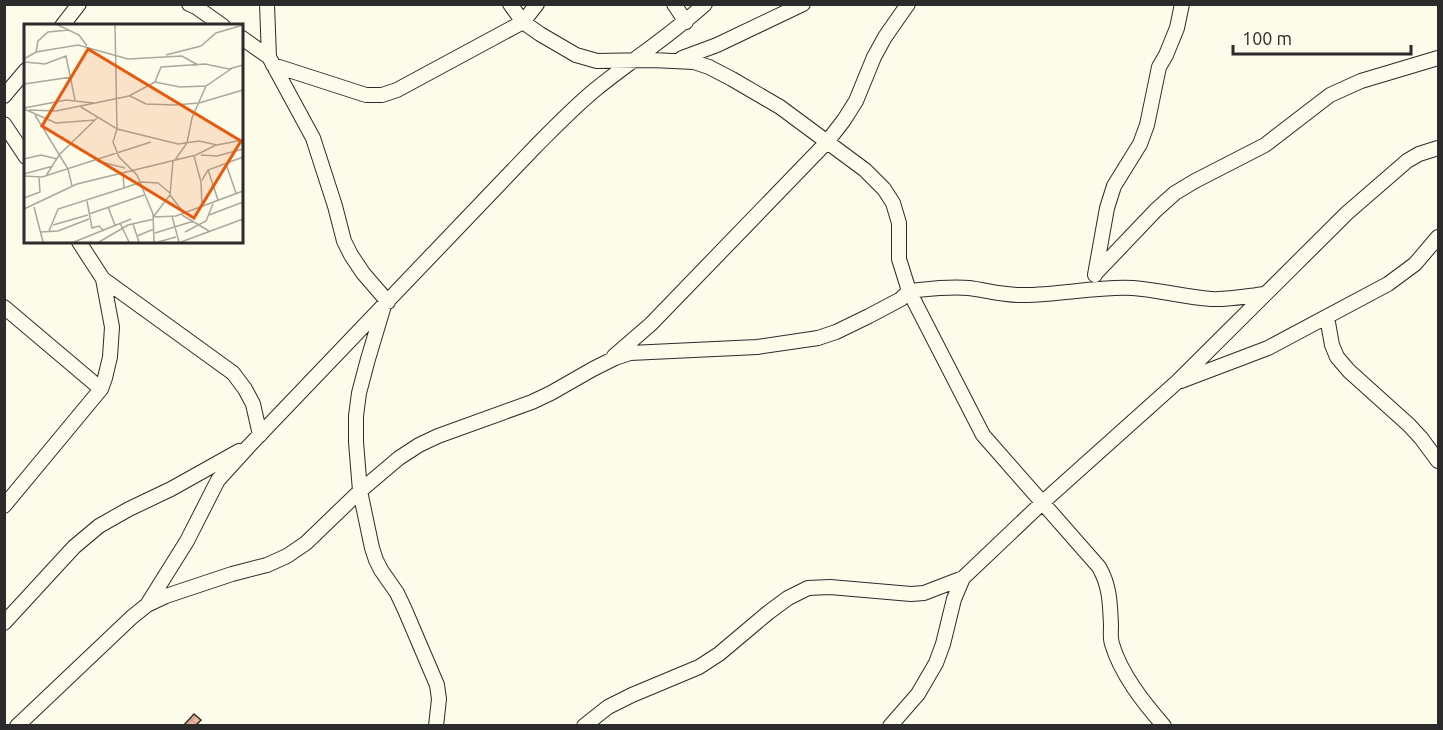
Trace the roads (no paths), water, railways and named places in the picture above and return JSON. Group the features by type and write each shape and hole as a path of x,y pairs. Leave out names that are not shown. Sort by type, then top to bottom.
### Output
{"street":[{"path":"64,24 79,4"},
{"path":"189,4 220,24"},
{"path":"267,4 271,61 313,138 344,241 351,255 386,304"},
{"path":"510,4 523,22 576,55 597,61 675,61 693,62 709,67 780,107 865,170 884,189 893,203 899,223 899,259 909,291 983,435 1099,567 1108,588 1111,642 1127,676 1164,726"},
{"path":"243,39 271,61 366,95 382,95 397,90 523,22 537,4"},
{"path":"674,4 686,22"},
{"path":"147,605 187,541 218,480 249,446 578,105 686,22 705,4"},
{"path":"675,61 717,45 803,4"},
{"path":"605,363 651,324 827,142 856,101 885,36 908,4"},
{"path":"1093,289 1107,208 1114,186 1140,144 1147,125 1159,67 1177,28 1182,4"},
{"path":"1095,274 1175,193 1265,145 1330,95 1361,81 1438,58"},
{"path":"4,96 24,72"},
{"path":"4,124 24,154"},
{"path":"584,726 608,707 632,694 699,667 719,654 788,598 808,588 830,587 911,594 924,593 963,578 1043,502 1177,382 1347,213 1407,161 1419,154 1438,148"},
{"path":"1177,382 1268,348 1388,284 1415,264 1438,237"},
{"path":"80,243 103,279 233,373 245,388 253,404 260,435"},
{"path":"4,506 100,389 105,378 110,357 112,327 103,279"},
{"path":"17,726 132,616 147,605 166,596 267,565 287,556 306,543 360,491 399,458 419,445 532,402 605,363 630,353 757,347 818,338 869,316 901,299 909,291 952,287 970,288 995,294 1025,295 1114,287 1138,288 1226,300 1265,294"},
{"path":"386,304 359,393 356,442 360,491 376,560 397,593 437,685 439,699 436,726"},
{"path":"4,308 100,389"},
{"path":"1327,317 1332,345 1337,357 1421,438 1438,461"},
{"path":"4,623 74,547 99,526 249,446"},
{"path":"890,726 918,694 936,663 954,599 963,578"}]}
